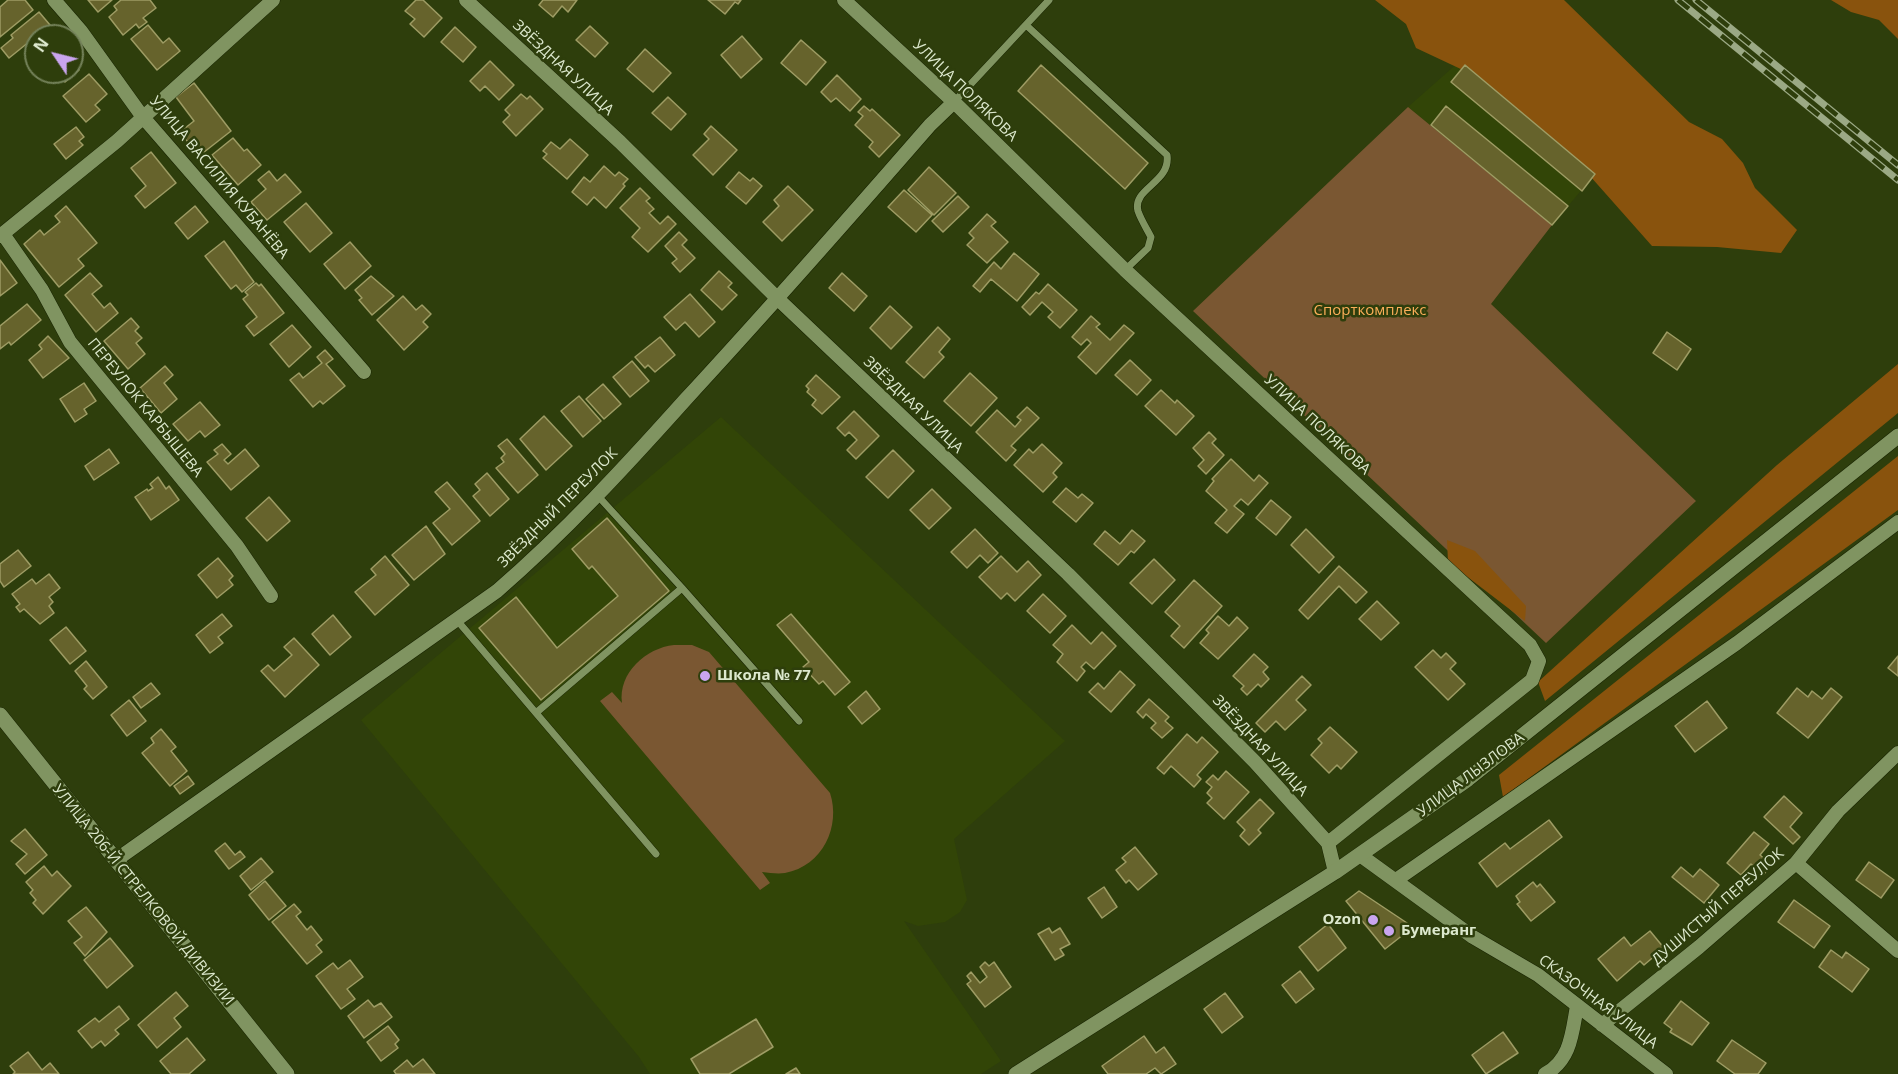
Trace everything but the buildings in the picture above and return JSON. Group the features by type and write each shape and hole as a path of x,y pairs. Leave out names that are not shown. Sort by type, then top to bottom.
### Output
{"main road":[{"name":"УЛИЦА ЛЫЗЛОВА","path":"1016,1074 1335,872 1468,779 1898,436"},
{"name":"УЛИЦА 206-Й СТРЕЛКОВОЙ ДИВИЗИИ","path":"0,715 287,1074"}],"street":[{"name":"УЛИЦА ВАСИЛИЯ КУБАНЁВА","path":"54,0 87,39 142,116 364,372"},
{"path":"2,235 117,141 273,0"},
{"name":"ЗВЁЗДНАЯ УЛИЦА","path":"466,0 620,142 751,269 778,299 1068,574 1255,762 1328,843"},
{"name":"УЛИЦА ПОЛЯКОВА","path":"844,0 954,102 1125,270 1530,645 1539,661 1532,680 1328,843"},
{"name":"ЗВЁЗДНЫЙ ПЕРЕУЛОК","path":"116,861 497,591 545,549 598,496 778,299 930,125 954,102"},
{"name":"ПЕРЕУЛОК КАРБЫШЕВА","path":"2,235 42,290 70,342 237,546 271,596"},
{"path":"1396,880 1737,643 1898,522"},
{"name":"ДУШИСТЫЙ ПЕРЕУЛОК","path":"1602,1025 1700,947 1796,863 1838,811 1898,753"},
{"path":"1328,843 1335,872"},
{"name":"СКАЗОЧНАЯ УЛИЦА","path":"1360,855 1473,937 1538,975 1666,1074"},
{"path":"1796,863 1898,951"},
{"path":"1545,1074 1558,1070 1571,1042 1577,1006"}],"lane":[{"path":"954,102 1049,0"},
{"path":"1026,25 1167,155 1166,173 1140,197 1137,209 1151,237 1149,248 1125,270"},
{"path":"598,496 799,721"},
{"path":"537,712 682,588"},
{"path":"456,619 656,854"}],"shaded area":[{"path":"1375,0 1564,0 1689,122 1722,139 1743,163 1755,188 1797,230 1781,253 1717,247 1652,246 1590,176 1465,71 1416,48 1406,24"},
{"path":"1831,0 1898,0 1898,39 1879,20 1851,12"},
{"path":"1460,61 1595,174 1552,225 1408,107"},
{"path":"1898,364 1898,413 1545,701 1538,682 1777,465"},
{"name":"Школа № 77","path":"721,417 1065,741 954,839 967,900 960,912 945,922 918,926 904,921 1001,1061 981,1074 650,1074 639,1057 361,720"},
{"path":"1898,456 1898,510 1503,797 1499,775"},
{"path":"1447,540 1475,551 1526,606 1525,621 1448,562"}],"green space":[{"name":"Спорткомплекс","path":"1408,107 1552,225 1491,304 1696,501 1546,643 1193,311"},
{"path":"674,645 692,645 709,652 830,793 833,806 831,831 819,853 798,869 782,873 762,872 770,883 760,890 600,701 612,692 622,703 624,682 636,664 654,651"}],"railway":[{"path":"1678,0 1898,180"},
{"path":"1696,0 1898,165"}],"place":[{"name":"Школа № 77","path":"705,676"},
{"name":"Ozon","path":"1373,920"},
{"name":"Бумеранг","path":"1389,931"}]}
